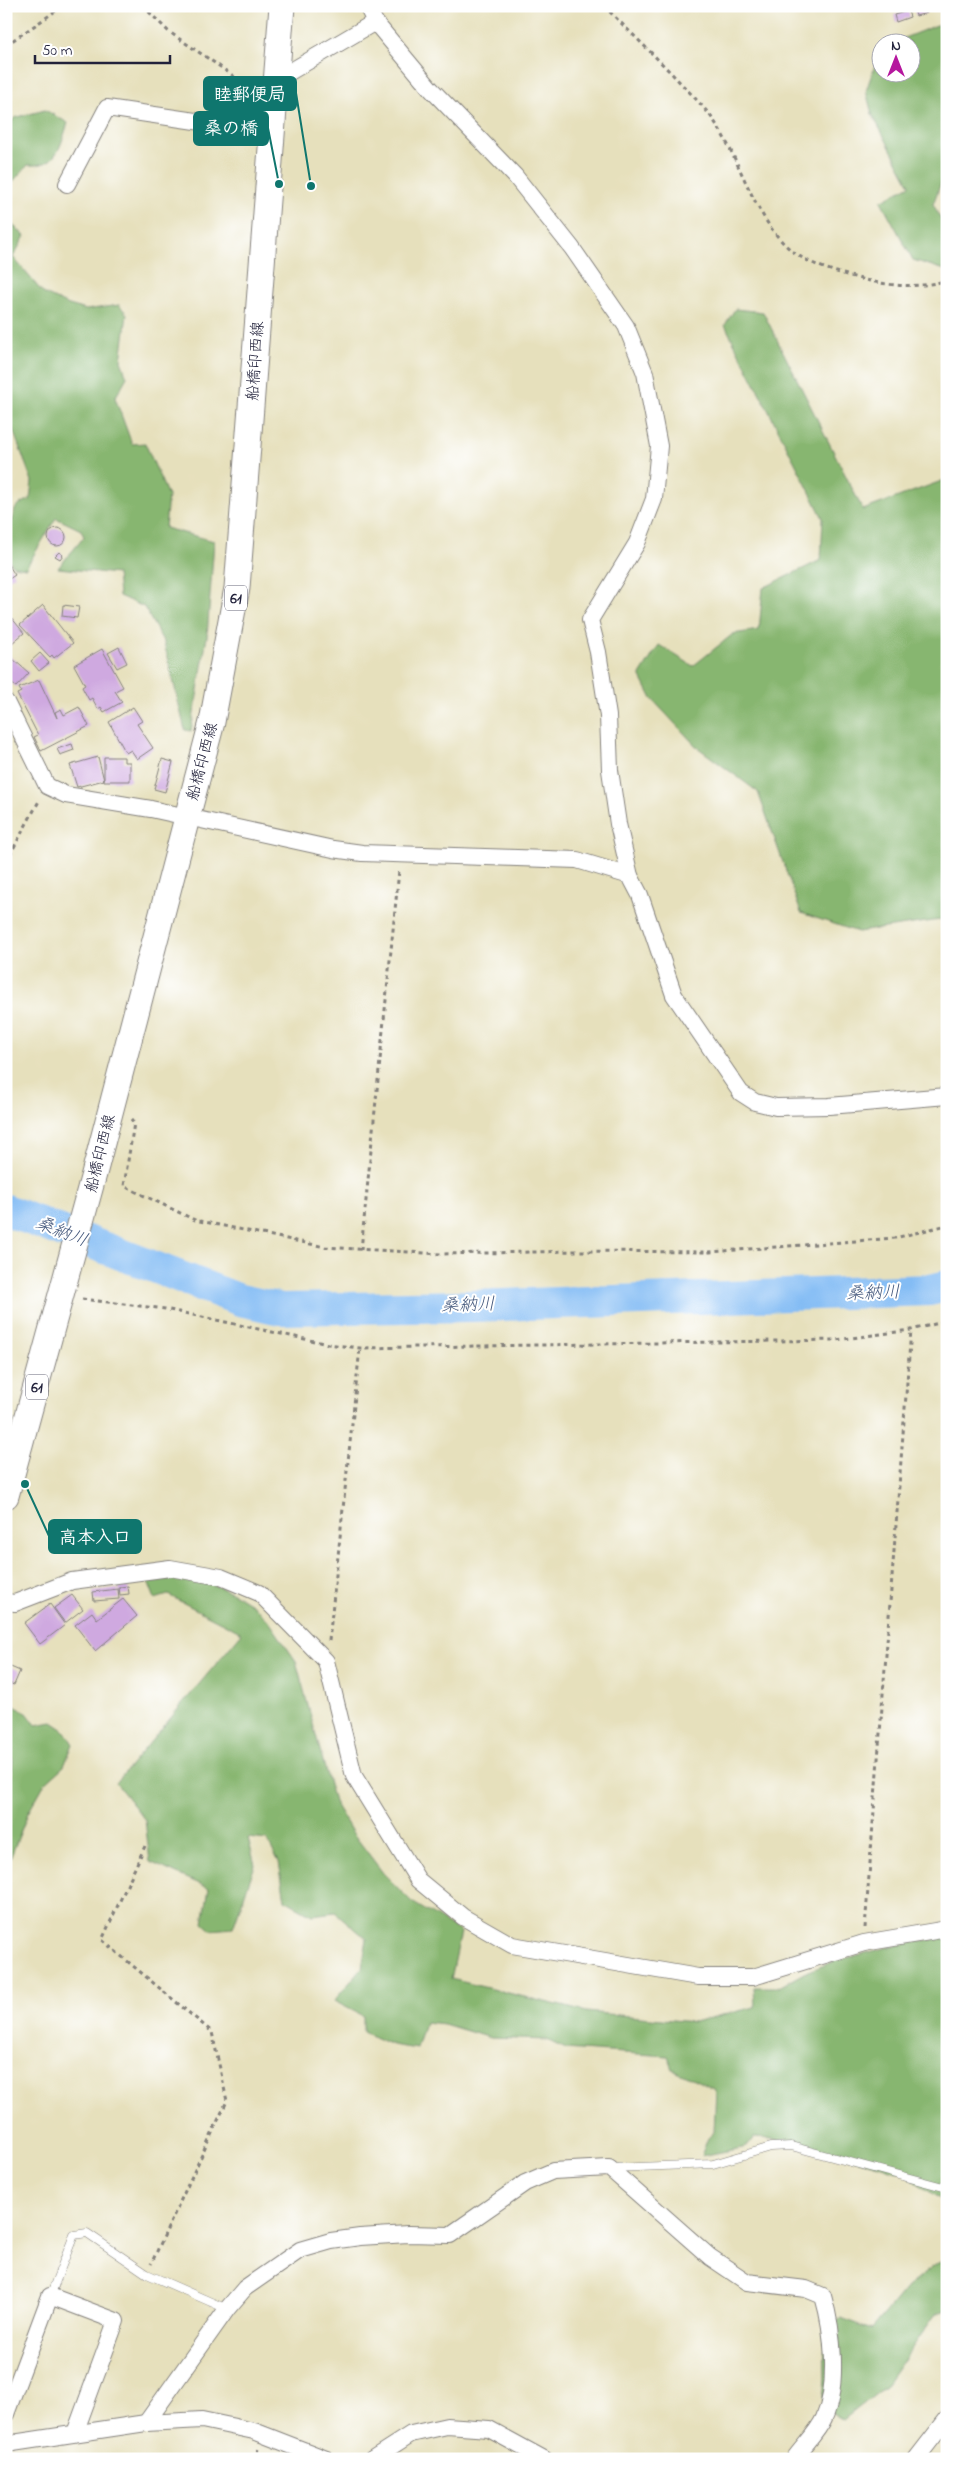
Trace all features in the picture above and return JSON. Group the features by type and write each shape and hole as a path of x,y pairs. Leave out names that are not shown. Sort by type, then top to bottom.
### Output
{"main road":[{"name":"船橋印西線","path":"6,1496 64,1287 212,722 237,588 282,6"}],"street":[{"path":"367,6 376,22 447,108 515,176 572,248 626,326 645,373 659,446 654,499 637,543 590,620 598,652 608,716 610,770 618,824 630,876 640,895 674,995 716,1059 741,1092 755,1102 776,1108 829,1106 947,1096"},
{"path":"67,184 107,108 229,126 276,80 376,22"},
{"path":"6,702 47,786 66,795 151,810 332,849 362,852 577,860 630,876"},
{"path":"6,1602 16,1603 72,1582 170,1568 221,1577 259,1593 326,1661 354,1776 418,1880 462,1918 512,1945 698,1977 753,1977 864,1943 947,1929"},
{"path":"146,2423 227,2309 246,2288 300,2250 331,2241 360,2237 408,2234 450,2235 525,2183 553,2171 609,2168 710,2257 747,2282 806,2289 823,2296 831,2322 833,2353 830,2392 824,2419 794,2459"},
{"path":"6,2414 50,2296 116,2320 76,2433"},
{"path":"916,2459 947,2419"},
{"path":"6,2444 146,2423 202,2420 254,2431 326,2459"},
{"path":"372,2459 411,2434 447,2426 489,2428 544,2459"}],"lane":[{"path":"609,2168 713,2164 771,2147 791,2146 947,2188"},
{"path":"50,2296 74,2235 87,2233 147,2274 227,2309"}],"path":[{"path":"6,45 63,6"},
{"path":"143,6 168,31 250,88 276,80"},
{"path":"604,6 714,120 762,214 786,244 800,256 828,270 866,280 907,286 932,285 947,280"},
{"path":"6,862 47,786"},
{"path":"361,1250 400,853"},
{"path":"113,1097 134,1123 124,1186 196,1220 325,1247 441,1254 577,1251 710,1252 894,1238 947,1225"},
{"path":"64,1287 328,1344 360,1348 836,1340 911,1330 947,1321"},
{"path":"864,1943 911,1330"},
{"path":"326,1661 360,1348"},
{"path":"145,1846 102,1940 212,2032 227,2101 147,2274"}],"green space":[{"path":"947,21 947,177 942,180 933,204 944,225 947,223 945,270 913,260 881,201 910,185 872,114 866,91 870,79 870,82 920,82 919,32"},
{"path":"45,110 68,123 60,147 52,159 46,163 28,165 6,189 6,131 14,118"},
{"path":"6,219 25,236 13,257 43,293 66,304 86,310 119,305 127,314 121,361 127,377 115,398 132,444 145,443 168,496 165,528 214,541 207,637 191,731 185,730 164,643 144,607 119,596 117,574 58,568 84,537 81,530 56,518 26,568 13,566 6,555 6,532 12,522 15,509 30,500 32,481 10,422 6,418"},
{"path":"735,309 763,312 863,510 947,479 947,919 858,932 801,913 758,792 697,747 652,699 640,675 659,645 693,666 733,634 759,630 763,588 821,560 823,518 725,325"},
{"path":"160,1578 205,1581 235,1594 253,1605 268,1620 296,1661 334,1802 352,1832 383,1873 412,1902 461,1932 451,1979 586,2012 694,2022 755,2007 754,1987 779,1987 804,1973 835,1961 896,1945 947,1937 947,2204 902,2172 774,2139 754,2138 747,2147 701,2156 708,2138 714,2132 716,2090 673,2069 668,2056 565,2049 547,2040 490,2038 444,2024 425,2022 417,2049 392,2045 363,2032 363,2016 334,2001 362,1968 367,1939 335,1912 312,1915 285,1900 279,1862 267,1840 248,1838 255,1865 233,1928 211,1930 203,1923 209,1888 150,1862 145,1820 116,1783 242,1633 168,1595 155,1599 148,1581"},
{"path":"9,1703 27,1713 36,1725 52,1722 64,1730 73,1744 64,1766 45,1783 28,1813 6,1869 6,1819 13,1760 6,1752 6,1715"},
{"path":"947,2256 947,2309 935,2315 885,2387 843,2420 822,2406 825,2379 824,2333 841,2318 872,2329 907,2287"}],"building":[{"path":"925,6 927,13 916,16 914,9"},
{"path":"908,11 910,17 896,22 894,15"},
{"path":"57,528 63,531 66,537 63,543 57,546 51,543 48,537 51,531"},
{"path":"59,552 63,555 60,559 55,556"},
{"path":"6,561 15,575 6,581"},
{"path":"43,605 73,643 54,658 52,655 50,657 20,625"},
{"path":"63,605 79,607 77,618 62,616"},
{"path":"6,611 24,633 6,648"},
{"path":"119,647 127,663 117,668 108,653"},
{"path":"102,649 123,687 115,691 122,702 104,712 101,707 98,709 92,698 89,700 82,687 85,685 74,665"},
{"path":"6,653 29,673 16,687 6,679"},
{"path":"40,653 49,663 39,671 31,661"},
{"path":"39,680 57,718 55,712 61,709 64,715 79,707 89,726 41,751 34,737 38,735 17,694 21,692 19,688"},
{"path":"133,707 142,721 137,724 153,748 137,759 131,750 126,753 109,722"},
{"path":"72,744 74,750 60,755 57,749"},
{"path":"98,757 104,780 77,787 70,765"},
{"path":"104,757 124,757 124,762 130,762 130,781 104,781"},
{"path":"162,759 173,762 165,792 154,789"},
{"path":"128,1586 129,1594 120,1595 119,1587"},
{"path":"118,1589 119,1599 94,1601 93,1592"},
{"path":"72,1595 83,1609 65,1623 54,1608"},
{"path":"123,1599 137,1616 95,1651 75,1625 92,1612 97,1619"},
{"path":"50,1604 65,1625 40,1644 24,1623"},
{"path":"6,1665 20,1671 14,1685 6,1682"}],"waterway":[{"name":"桑納川","path":"6,1210 240,1300 281,1309 473,1306 930,1290 947,1286"}],"place":[{"name":"桑の橋","path":"279,184"},
{"name":"睦郵便局","path":"311,186"},
{"name":"高本入口","path":"25,1484"}]}
